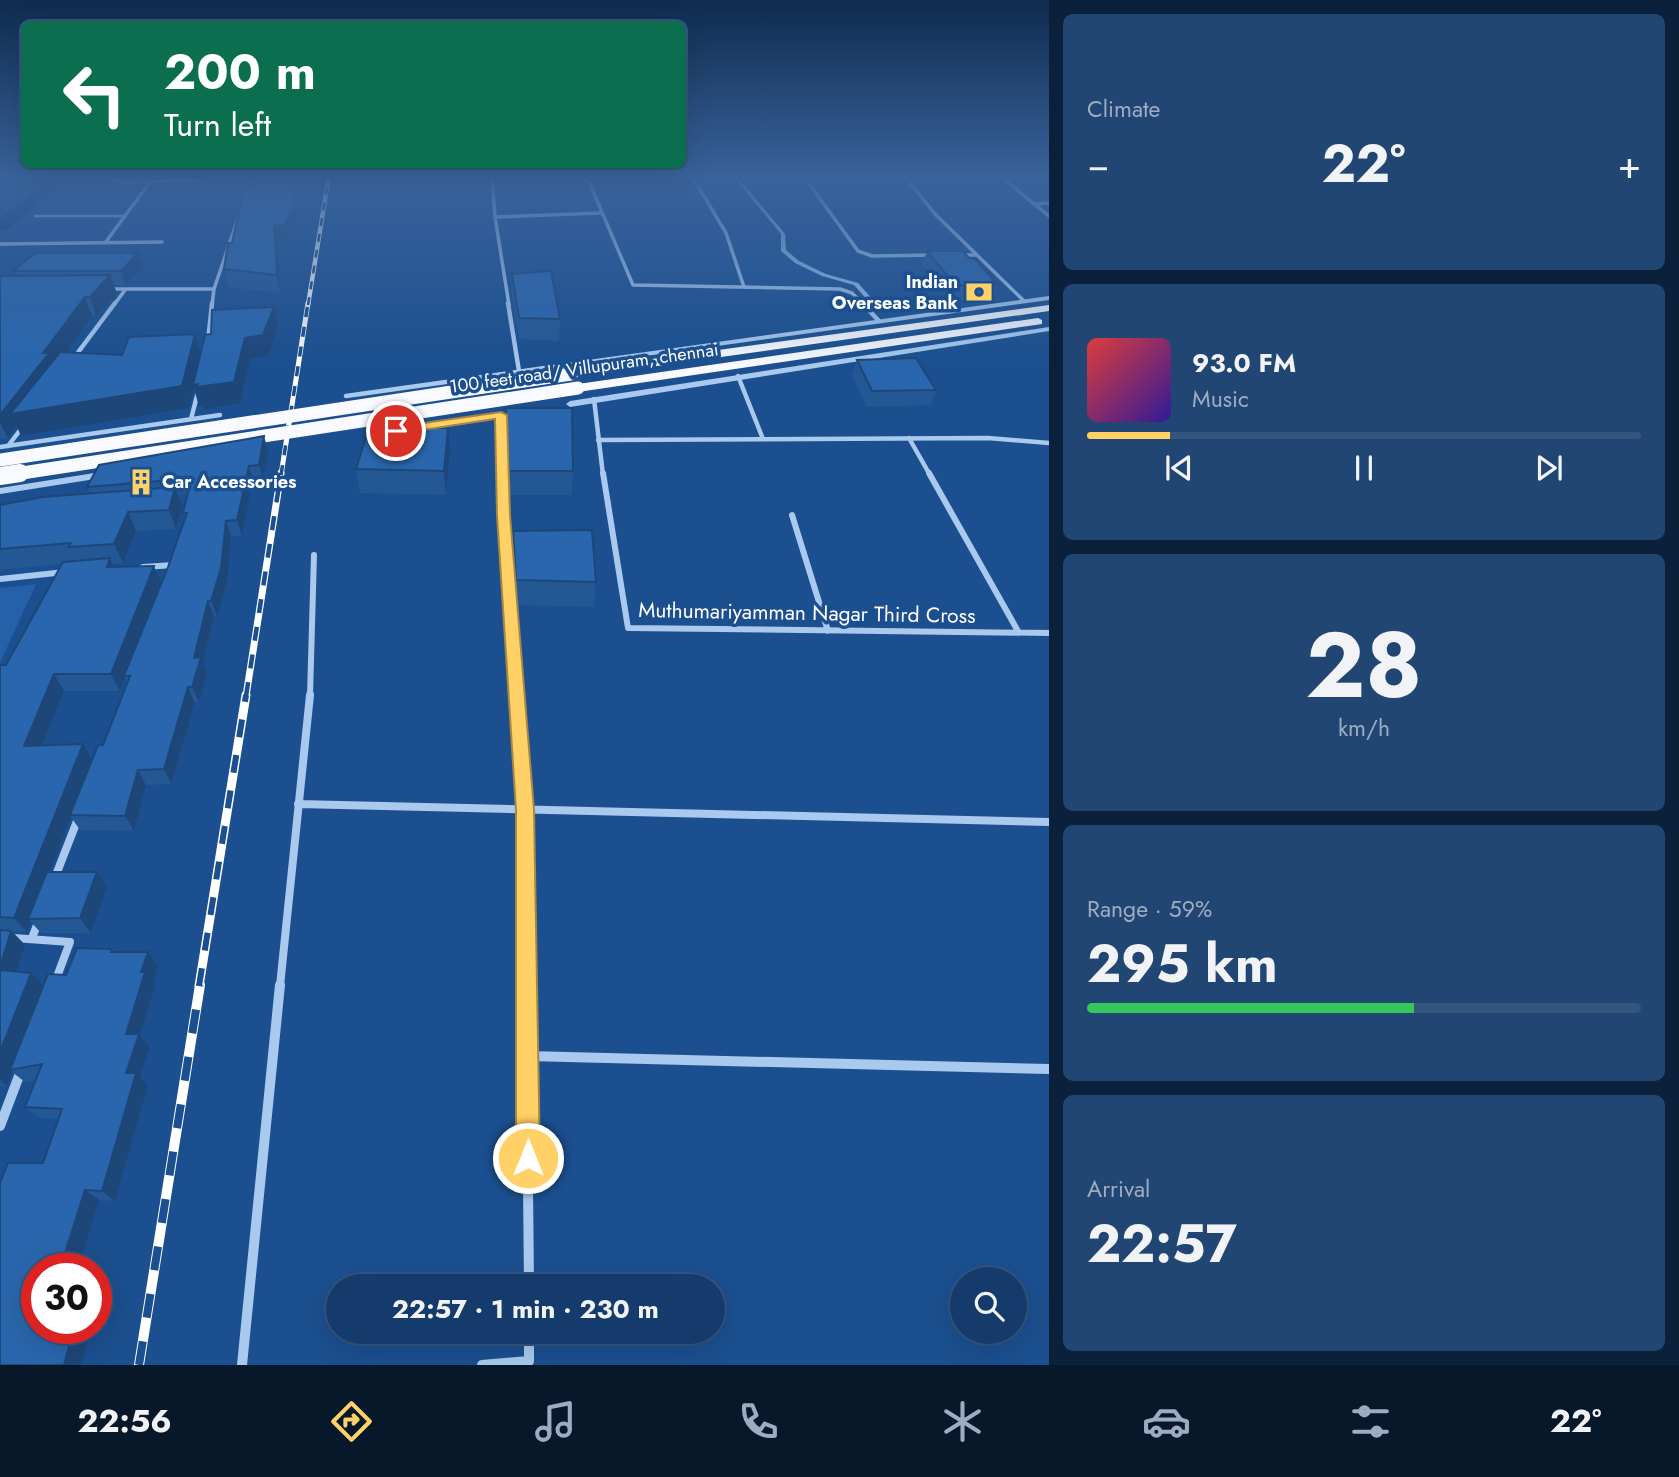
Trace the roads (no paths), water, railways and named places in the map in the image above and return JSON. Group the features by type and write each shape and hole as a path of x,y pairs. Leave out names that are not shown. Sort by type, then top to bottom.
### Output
{"highway":[{"name":"100 feet road/ Villupuram, chennai","path":"0,460 571,374 1049,308"},
{"name":"100 feet road/ Villupuram, chennai","path":"0,476 578,388 1049,321"}],"street":[{"path":"106,243 109,239"},
{"path":"207,351 214,289 231,239"},
{"path":"498,239 519,371"},
{"path":"612,239 633,285 846,290 878,320"},
{"path":"728,239 744,287"},
{"path":"849,239 858,251 872,256 938,255"},
{"path":"960,239 1023,300"},
{"path":"0,244 162,242"},
{"path":"951,255 977,255"},
{"path":"100,289 214,289"},
{"path":"68,366 125,289"},
{"path":"346,396 1049,298"},
{"path":"570,404 1049,329"},
{"path":"737,376 763,439"},
{"path":"191,419 200,386"},
{"name":"Muthumariyamman Nagar Third Cross","path":"594,399 628,628 1049,633"},
{"path":"0,447 220,415"},
{"path":"396,431 501,415 503,515 525,810 529,1274"},
{"path":"8,446 28,419"},
{"path":"909,438 1019,633"},
{"path":"598,440 988,438 1049,443"},
{"path":"0,491 110,473"},
{"path":"792,515 828,631"},
{"path":"169,578 177,552"},
{"path":"242,1365 298,804 307,747 315,641 314,555"},
{"path":"135,567 174,565"},
{"path":"0,579 71,572"},
{"path":"52,584 58,573"},
{"path":"298,804 1049,822"},
{"path":"52,886 81,809"},
{"path":"32,938 42,912"},
{"path":"0,937 70,942 51,991"},
{"path":"0,1126 28,1053"},
{"path":"528,1056 1049,1069"},
{"path":"482,1365 529,1361 529,1344"}],"waterway":[{"path":"783,239 783,250 797,262 824,275 856,284 880,311"}],"railway":[{"path":"308,305 319,239"},
{"path":"281,475 308,303"},
{"path":"246,696 281,473"},
{"path":"199,986 246,695"},
{"path":"139,1365 200,985"}],"place":[{"name":"Indian Overseas Bank","path":"979,292"},
{"name":"Car Accessories","path":"141,482"}]}
